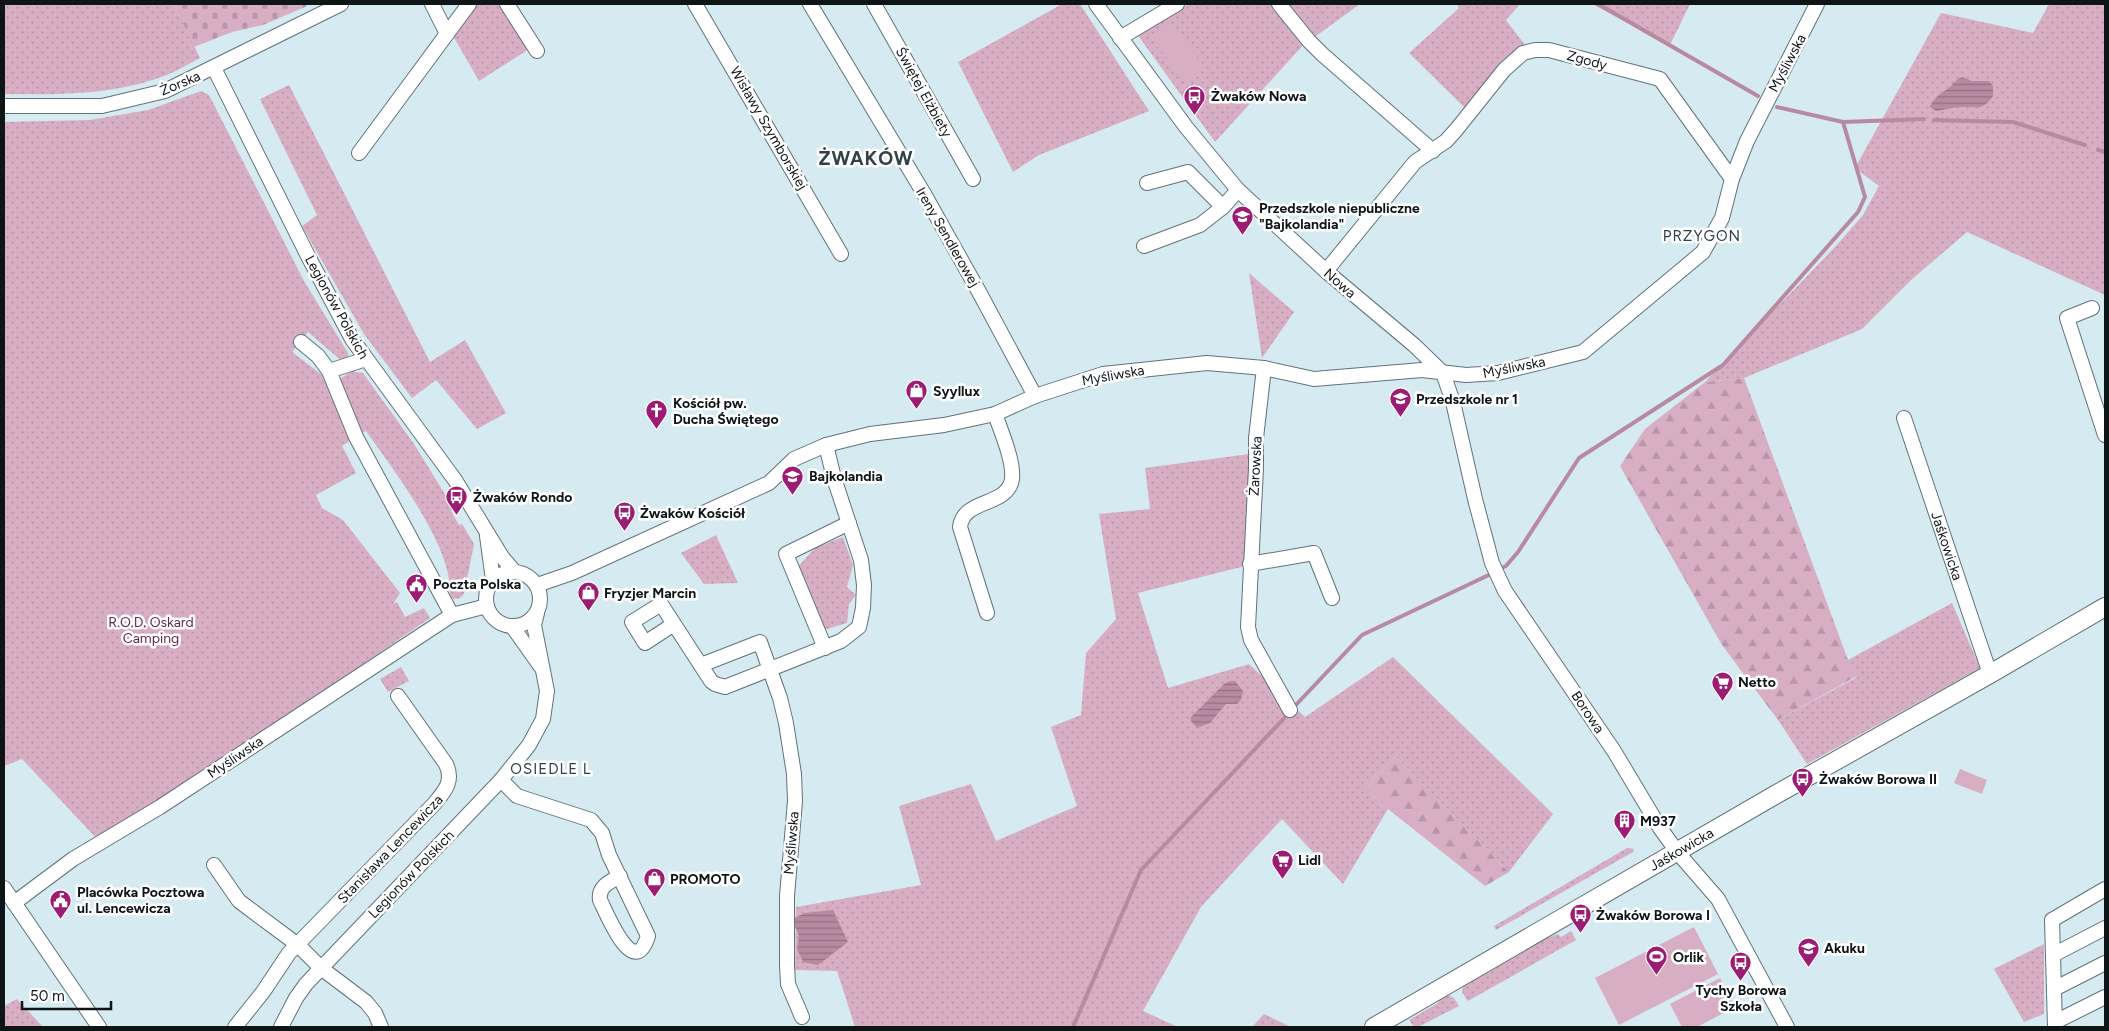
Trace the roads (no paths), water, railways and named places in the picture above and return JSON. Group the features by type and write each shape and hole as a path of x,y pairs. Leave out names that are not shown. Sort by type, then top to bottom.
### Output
{"street":[{"name":"Żorska","path":"4,106 102,106 165,91 341,4"},
{"path":"432,4 446,34"},
{"path":"359,153 469,4"},
{"path":"507,4 537,51"},
{"name":"Wisławy Szymborskiej","path":"696,4 841,254"},
{"name":"Ireny Sendlerowej","path":"810,4 932,208 1035,396"},
{"name":"Świętej Elżbiety","path":"874,4 973,180"},
{"name":"Nowa","path":"1096,4 1206,153 1238,190 1326,271 1414,345 1443,373"},
{"path":"1120,38 1178,4"},
{"path":"1279,4 1322,54 1433,151"},
{"name":"Myśliwska","path":"539,589 768,483 794,460 826,445 870,434 944,424 995,414 1035,396 1103,374 1208,363 1264,368 1314,379 1422,370 1466,376 1498,373 1583,352 1703,252 1722,218 1732,179 1746,141 1816,4"},
{"name":"Zgody","path":"1326,271 1415,162 1433,151 1456,130 1504,70 1523,53 1535,50 1549,50 1660,79 1732,179"},
{"name":"Legionów Polskich","path":"214,68 308,256 352,339 460,487 514,571"},
{"path":"1147,183 1188,172 1223,206"},
{"path":"1144,246 1200,225 1223,206 1238,190"},
{"path":"2092,308 2067,318 2105,435"},
{"path":"301,342 318,356 329,371 356,437 455,614 489,611"},
{"path":"329,371 366,360"},
{"name":"Żarowska","path":"1264,368 1256,438 1247,623 1249,636 1290,710"},
{"name":"Borowa","path":"1443,373 1453,402 1475,499 1496,571 1505,591 1614,751 1660,828 1678,853 1718,899 1787,1027"},
{"path":"987,613 960,527 962,520 969,511 1000,496 1011,483 1012,473 995,414"},
{"name":"Jaśkowicka","path":"1904,418 1990,674"},
{"path":"674,624 711,681 724,687 841,641 860,626 864,585 861,560 834,478 826,445"},
{"path":"825,648 786,554 849,523"},
{"path":"486,530 493,580"},
{"path":"1250,564 1314,554 1332,598"},
{"path":"514,571 523,573 531,578 539,589 540,607 524,624 512,626 497,621 489,611 486,597 488,588 493,580 505,573 514,571"},
{"name":"Jaśkowicka","path":"1374,1027 2105,607"},
{"name":"Legionów Polskich","path":"281,1027 296,998 321,968 501,780 529,745 543,719 547,691 534,625 536,613"},
{"name":"Myśliwska","path":"14,903 73,860 160,807 455,614"},
{"path":"512,626 522,644 543,670"},
{"name":"Myśliwska","path":"702,665 760,642 786,724 794,774 795,801 787,896 788,984 802,1017"},
{"name":"Stanisława Lencewicza","path":"235,1027 298,945 448,787 450,772 446,764 398,696"},
{"path":"501,780 517,796 591,820 602,833 609,855 620,876 648,936 646,943 640,950 632,951 624,946 600,900 599,893 602,887 620,876"},
{"path":"214,865 239,901 298,945 321,968 366,1002 375,1013 381,1027"},
{"path":"4,889 99,1027"},
{"path":"2105,889 2052,920 2055,1025 2105,997"},
{"path":"2054,955 2105,928"},
{"path":"2054,989 2105,963"}],"waterway":[{"path":"1598,4 1758,96"},
{"path":"1777,107 1843,122 1924,119"},
{"path":"1934,120 2013,122 2085,145"},
{"path":"1499,569 1506,566 1518,552 1579,458 1723,365 1858,212 1865,197 1843,122"},
{"path":"2098,150 2105,152"},
{"path":"1293,708 1362,635 1493,573"},
{"path":"1073,1027 1141,870 1289,713"}],"place":[{"name":"Żwaków Nowa","path":"1195,115"},
{"name":"Przedszkole niepubliczne \"Bajkolandia\"","path":"1243,235"},
{"name":"Syyllux","path":"917,410"},
{"name":"Przedszkole nr 1","path":"1400,418"},
{"name":"Kościół pw. Ducha Świętego","path":"657,430"},
{"name":"Bajkolandia","path":"793,495"},
{"name":"Żwaków Rondo","path":"457,516"},
{"name":"Żwaków Kościół","path":"624,532"},
{"name":"Poczta Polska","path":"417,603"},
{"name":"Fryzjer Marcin","path":"588,612"},
{"name":"Netto","path":"1722,701"},
{"name":"Żwaków Borowa II","path":"1803,798"},
{"name":"M937","path":"1624,840"},
{"name":"Lidl","path":"1282,879"},
{"name":"PROMOTO","path":"654,898"},
{"name":"Placówka Pocztowa ul. Lencewicza","path":"61,919"},
{"name":"Żwaków Borowa I","path":"1580,934"},
{"name":"Akuku","path":"1808,967"},
{"name":"Orlik","path":"1657,976"},
{"name":"Tychy Borowa Szkoła","path":"1741,981"}],"district":[{"name":"ŻWAKÓW","path":"866,158"},
{"name":"PRZYGON","path":"1702,236"},
{"name":"OSIEDLE L","path":"551,769"}],"park label":[{"name":"R.O.D. Oskard Camping","path":"151,630"}]}
